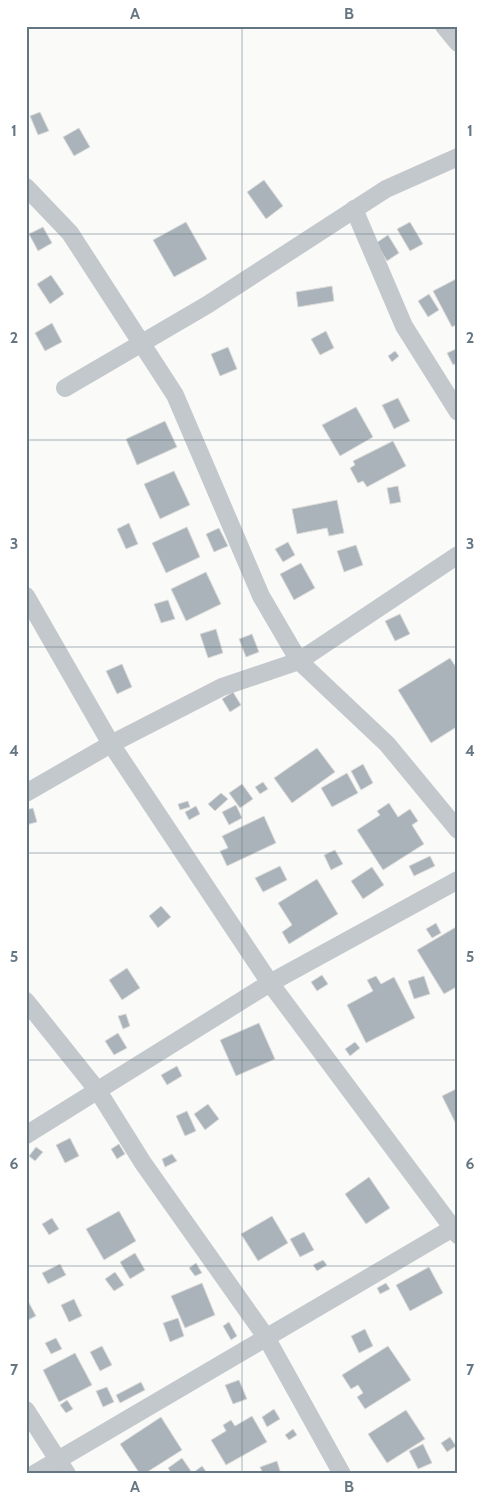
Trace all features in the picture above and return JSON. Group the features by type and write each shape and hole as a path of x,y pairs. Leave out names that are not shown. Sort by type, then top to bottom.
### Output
{"street":[{"path":"444,26 458,43"},
{"path":"65,388 207,305 386,189 458,158"},
{"path":"26,187 70,233 175,395 261,596 299,661 388,744 458,830"},
{"path":"354,209 404,326 458,412"},
{"path":"26,793 111,744 222,687 299,661 458,555"},
{"path":"26,596 111,744 270,983 456,1229 266,1337 63,1466 34,1474"},
{"path":"26,1135 270,983 458,880"},
{"path":"26,1001 98,1091 143,1163 266,1337 342,1474"},
{"path":"26,1410 63,1466"}],"building":[{"path":"40,112 49,131 38,135 30,116"},
{"path":"79,128 90,147 74,156 63,137"},
{"path":"264,180 283,206 266,219 247,192"},
{"path":"186,222 207,259 174,277 153,240"},
{"path":"410,222 423,244 410,251 397,229"},
{"path":"43,227 52,243 38,251 29,234"},
{"path":"388,235 399,253 387,261 376,243"},
{"path":"51,275 64,294 50,304 37,284"},
{"path":"458,278 458,324 452,327 433,291"},
{"path":"332,286 334,301 298,307 296,292"},
{"path":"429,294 439,310 428,317 418,301"},
{"path":"52,323 62,342 45,351 35,333"},
{"path":"326,331 334,348 320,355 311,339"},
{"path":"228,347 237,369 220,376 211,354"},
{"path":"458,348 458,362 453,365 447,353"},
{"path":"395,351 399,356 392,362 388,356"},
{"path":"398,398 410,421 394,429 382,405"},
{"path":"356,407 373,437 340,456 322,425"},
{"path":"165,421 177,447 137,465 126,439"},
{"path":"393,441 406,466 367,487 363,481 358,483 350,468 355,465 353,461"},
{"path":"174,471 190,505 160,519 144,484"},
{"path":"398,486 401,502 390,504 387,488"},
{"path":"337,500 344,533 329,536 327,528 297,534 292,509"},
{"path":"129,523 138,544 126,549 117,529"},
{"path":"187,527 200,557 166,573 152,543"},
{"path":"219,528 228,546 214,552 206,534"},
{"path":"288,542 295,555 283,562 275,549"},
{"path":"356,545 363,565 344,572 337,551"},
{"path":"301,563 315,588 294,600 280,574"},
{"path":"206,572 221,604 186,621 171,589"},
{"path":"168,600 175,619 161,623 154,604"},
{"path":"400,614 410,634 395,641 385,621"},
{"path":"216,629 223,653 208,658 200,634"},
{"path":"252,634 259,652 246,657 239,639"},
{"path":"450,658 458,670 458,726 431,743 398,690"},
{"path":"122,664 132,687 117,694 106,671"},
{"path":"233,692 241,705 230,712 222,699"},
{"path":"317,748 335,772 292,803 274,778"},
{"path":"363,764 373,783 361,790 351,771"},
{"path":"347,773 358,793 332,807 321,788"},
{"path":"263,782 268,789 260,794 255,787"},
{"path":"242,784 253,799 240,808 229,793"},
{"path":"221,793 228,799 215,811 208,804"},
{"path":"188,801 190,807 180,810 178,804"},
{"path":"389,803 398,817 410,809 418,821 412,825 424,844 383,870 357,830 380,815 377,811"},
{"path":"236,805 242,818 229,825 222,812"},
{"path":"196,806 200,814 189,820 185,812"},
{"path":"33,808 37,822 26,825 26,810"},
{"path":"264,816 276,843 227,866 220,851 228,848 222,836"},
{"path":"335,850 343,864 331,870 324,855"},
{"path":"430,856 435,866 414,876 409,866"},
{"path":"280,866 287,880 263,892 255,878"},
{"path":"372,867 384,885 363,899 351,881"},
{"path":"317,879 338,914 289,944 282,932 292,925 278,903"},
{"path":"161,906 171,917 158,928 149,916"},
{"path":"436,923 441,933 432,938 426,929"},
{"path":"456,927 458,931 458,986 444,994 417,950"},
{"path":"127,968 140,988 122,1000 109,980"},
{"path":"322,975 328,984 317,991 311,982"},
{"path":"376,976 381,984 394,977 415,1018 366,1043 347,1005 373,991 367,980"},
{"path":"424,976 430,994 414,999 408,981"},
{"path":"126,1014 130,1026 123,1029 118,1016"},
{"path":"259,1023 275,1059 236,1076 220,1040"},
{"path":"118,1033 127,1048 114,1055 105,1041"},
{"path":"355,1042 360,1048 350,1056 345,1049"},
{"path":"177,1066 182,1076 167,1085 161,1075"},
{"path":"458,1088 458,1128 442,1096"},
{"path":"208,1104 219,1119 205,1130 194,1114"},
{"path":"187,1111 196,1131 185,1136 176,1116"},
{"path":"70,1138 79,1156 65,1163 56,1145"},
{"path":"119,1144 125,1154 117,1159 111,1149"},
{"path":"36,1147 43,1152 35,1161 29,1156"},
{"path":"172,1154 177,1161 165,1167 162,1159"},
{"path":"369,1177 390,1208 366,1224 345,1194"},
{"path":"119,1211 136,1241 104,1260 86,1229"},
{"path":"272,1216 288,1243 258,1261 241,1234"},
{"path":"52,1218 59,1229 49,1235 42,1224"},
{"path":"304,1232 314,1250 300,1257 290,1239"},
{"path":"135,1253 145,1270 130,1279 120,1262"},
{"path":"323,1260 327,1265 317,1271 313,1265"},
{"path":"196,1263 202,1273 195,1276 189,1268"},
{"path":"60,1264 66,1275 48,1284 42,1273"},
{"path":"429,1267 443,1293 410,1311 396,1285"},
{"path":"115,1272 124,1285 114,1291 105,1279"},
{"path":"202,1283 215,1315 185,1328 171,1296"},
{"path":"386,1283 390,1289 380,1294 377,1288"},
{"path":"74,1299 82,1316 69,1322 61,1305"},
{"path":"28,1301 36,1316 26,1321 26,1302"},
{"path":"178,1318 184,1336 170,1342 163,1323"},
{"path":"229,1322 237,1336 231,1340 223,1326"},
{"path":"365,1329 373,1346 359,1353 351,1336"},
{"path":"56,1338 62,1349 51,1354 45,1343"},
{"path":"102,1346 112,1365 100,1371 90,1352"},
{"path":"388,1346 411,1380 365,1409 357,1397 363,1393 358,1385 351,1389 342,1375"},
{"path":"75,1353 92,1385 59,1402 43,1370"},
{"path":"239,1380 247,1399 233,1404 225,1385"},
{"path":"141,1382 145,1390 120,1403 116,1395"},
{"path":"107,1387 114,1402 103,1407 96,1391"},
{"path":"67,1400 73,1409 66,1413 60,1405"},
{"path":"274,1409 280,1419 267,1427 262,1417"},
{"path":"406,1410 425,1439 387,1463 368,1434"},
{"path":"252,1416 267,1442 226,1465 211,1440 226,1431 223,1425 231,1420 235,1426"},
{"path":"161,1417 182,1450 144,1474 140,1474 120,1444"},
{"path":"293,1429 297,1435 289,1440 285,1435"},
{"path":"450,1437 456,1446 447,1452 441,1443"},
{"path":"423,1444 432,1463 418,1469 409,1451"},
{"path":"182,1458 193,1474 172,1474 168,1468"},
{"path":"277,1461 281,1474 263,1474 260,1467"},
{"path":"202,1466 208,1474 195,1474 194,1472"}]}
